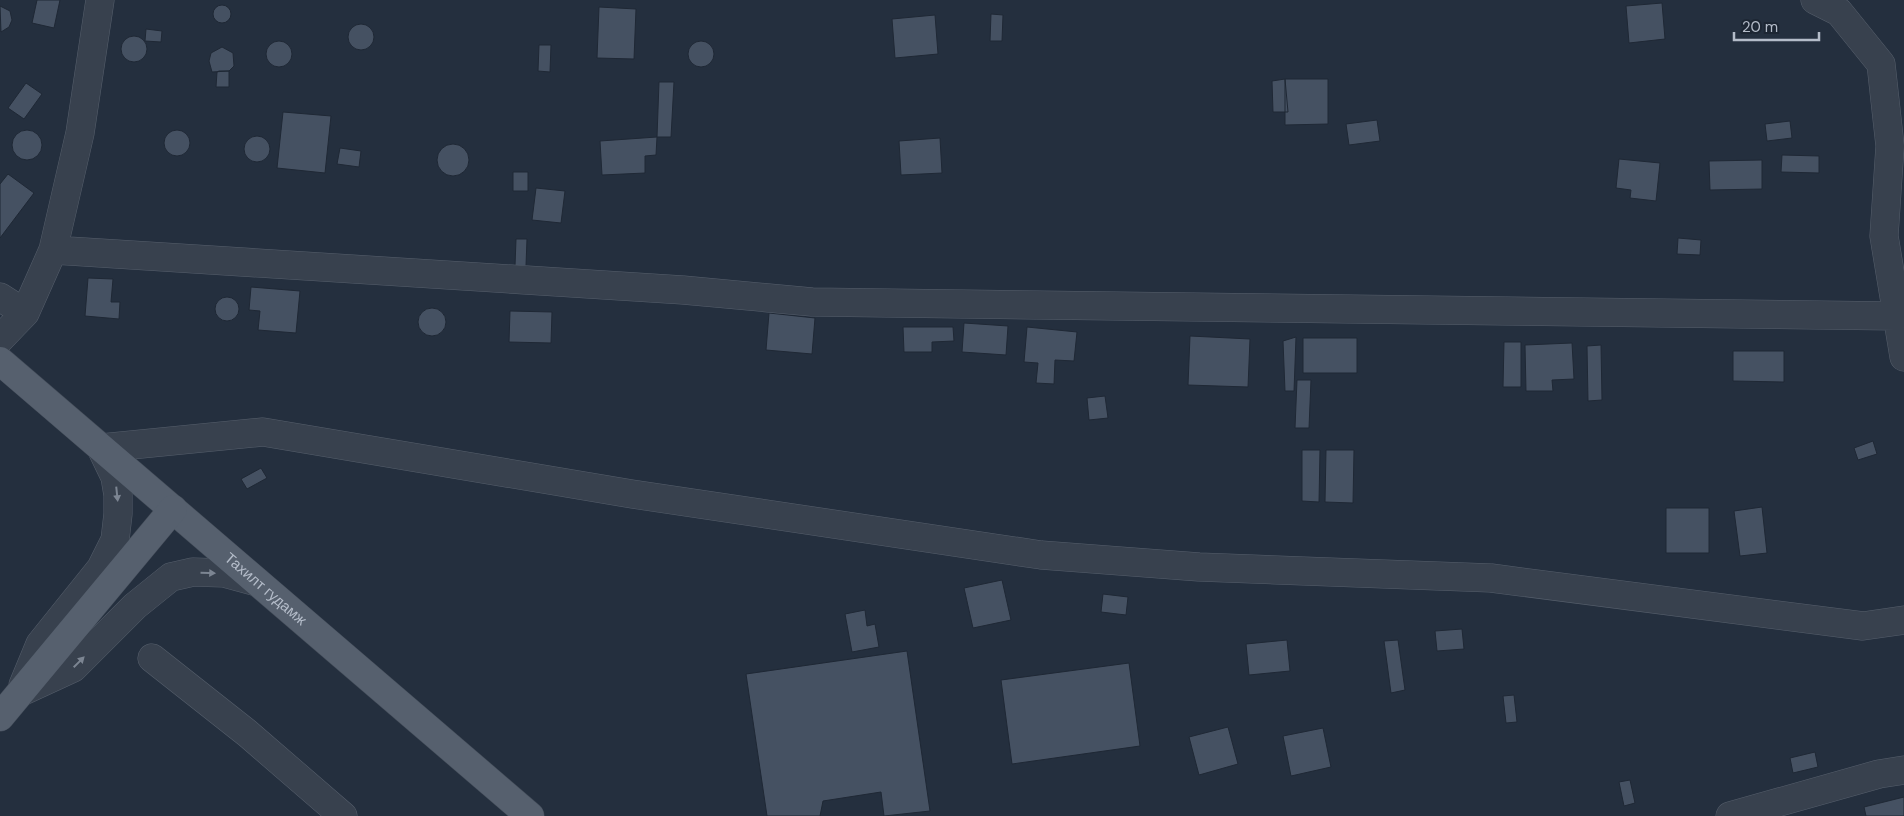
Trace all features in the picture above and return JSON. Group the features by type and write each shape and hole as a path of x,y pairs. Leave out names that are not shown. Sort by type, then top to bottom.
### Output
{"main road":[{"name":"Тахилт гудамж","path":"0,361 530,816"},
{"path":"0,717 173,509"}],"street":[{"path":"0,339 25,313 53,250 80,133 100,0"},
{"path":"1815,0 1838,12 1881,64 1890,146 1884,236 1904,357"},
{"path":"53,250 683,290 812,302 1896,316"},
{"path":"0,297 25,313"},
{"path":"21,692 40,644 101,568 115,540 118,495 115,477 101,448 264,432 632,494 1041,555 1199,566 1491,578 1862,626 1904,620"},
{"path":"21,692 73,668 135,606 172,576 194,572 224,573 257,582"},
{"path":"152,658 247,733 343,816"},
{"path":"1730,816 1879,774 1904,770"}],"building":[{"path":"37,0 60,0 54,28 32,23"},
{"path":"1662,3 1665,39 1629,43 1626,6"},
{"path":"222,5 228,8 231,14 228,20 222,23 216,20 213,14 216,8"},
{"path":"0,6 10,11 12,20 9,27 1,32"},
{"path":"599,7 636,9 634,59 597,58"},
{"path":"991,14 1003,15 1002,41 990,41"},
{"path":"935,15 938,54 895,58 892,19"},
{"path":"361,24 370,28 374,37 370,46 361,50 352,46 348,37 352,28"},
{"path":"146,29 162,31 161,42 145,41"},
{"path":"134,36 143,40 147,49 143,58 134,62 125,58 121,49 125,40"},
{"path":"279,41 288,45 292,54 288,63 279,67 270,63 266,54 270,45"},
{"path":"701,41 710,45 714,54 710,63 701,67 692,63 688,54 692,45"},
{"path":"539,45 551,45 550,72 538,71"},
{"path":"222,47 233,53 234,66 229,71 212,72 209,61 211,53"},
{"path":"229,71 229,87 216,87 217,72"},
{"path":"1285,79 1288,112 1273,112 1272,81"},
{"path":"1285,79 1328,79 1328,124 1285,125"},
{"path":"659,82 674,82 671,137 657,137"},
{"path":"26,83 42,94 24,119 8,108"},
{"path":"283,112 331,116 325,173 277,168"},
{"path":"1377,120 1380,141 1349,145 1346,124"},
{"path":"1790,121 1792,138 1767,141 1765,124"},
{"path":"27,130 33,131 41,139 41,151 33,159 27,160 21,159 13,151 12,145 13,139 21,131"},
{"path":"177,130 186,134 190,143 186,152 177,156 168,152 164,143 168,134"},
{"path":"257,136 266,140 270,149 266,158 257,162 248,158 244,149 248,140"},
{"path":"657,137 656,155 645,156 645,173 602,175 600,141"},
{"path":"940,138 942,173 901,175 899,141"},
{"path":"453,144 459,145 464,149 468,154 468,166 464,171 459,175 453,176 447,175 442,171 438,166 437,160 438,154 442,149 447,145"},
{"path":"340,148 361,151 359,167 337,164"},
{"path":"1782,155 1819,156 1819,173 1781,172"},
{"path":"1619,159 1660,163 1656,201 1630,198 1631,190 1616,188"},
{"path":"1762,160 1762,189 1710,190 1709,161"},
{"path":"513,172 528,172 528,191 513,191"},
{"path":"8,174 34,193 0,238 0,184"},
{"path":"536,188 565,191 561,223 532,220"},
{"path":"1678,238 1701,240 1700,255 1677,254"},
{"path":"516,239 527,239 526,266 515,266"},
{"path":"88,278 113,279 111,302 120,302 119,319 85,316"},
{"path":"251,287 300,291 296,333 258,330 260,311 249,310"},
{"path":"227,297 236,300 239,309 236,318 227,321 218,318 215,309 218,300"},
{"path":"432,308 442,312 446,322 442,332 432,336 422,332 418,322 422,312"},
{"path":"510,311 552,312 551,343 509,342"},
{"path":"769,313 815,318 812,354 766,350"},
{"path":"964,323 1008,326 1006,355 962,352"},
{"path":"903,327 953,327 954,341 932,342 932,352 904,352"},
{"path":"1027,327 1077,332 1074,361 1055,360 1054,384 1036,383 1038,363 1024,362"},
{"path":"1190,336 1250,339 1248,387 1188,385"},
{"path":"1296,337 1294,391 1285,391 1283,341"},
{"path":"1303,338 1357,338 1357,373 1303,373"},
{"path":"1504,342 1521,342 1521,387 1503,387"},
{"path":"1572,343 1574,379 1552,380 1553,391 1526,391 1525,345"},
{"path":"1601,345 1602,400 1588,401 1587,346"},
{"path":"1733,351 1784,351 1784,382 1733,381"},
{"path":"1297,380 1311,380 1309,428 1295,428"},
{"path":"1105,396 1108,418 1089,420 1087,398"},
{"path":"1873,441 1877,454 1858,460 1854,448"},
{"path":"1302,450 1320,450 1319,502 1302,501"},
{"path":"1326,450 1354,450 1353,503 1325,502"},
{"path":"261,468 267,478 247,489 241,479"},
{"path":"1762,507 1767,553 1740,556 1734,511"},
{"path":"1666,508 1709,508 1709,553 1666,553"},
{"path":"1002,580 1011,620 973,628 964,588"},
{"path":"1103,594 1128,597 1126,615 1101,612"},
{"path":"865,610 867,626 875,624 879,647 852,652 845,614"},
{"path":"1462,629 1464,649 1437,651 1435,631"},
{"path":"1287,640 1290,671 1249,675 1246,644"},
{"path":"1398,640 1405,690 1391,693 1384,641"},
{"path":"907,651 930,811 884,816 881,792 823,801 820,816 767,816 746,674"},
{"path":"1129,663 1140,746 1012,764 1001,680"},
{"path":"1514,695 1517,722 1506,723 1503,696"},
{"path":"1228,727 1238,764 1199,775 1189,737"},
{"path":"1323,728 1331,767 1291,776 1283,736"},
{"path":"1815,752 1818,767 1793,773 1790,758"},
{"path":"1630,780 1635,803 1624,806 1619,782"},
{"path":"1904,797 1904,816 1866,816 1864,807"}]}
